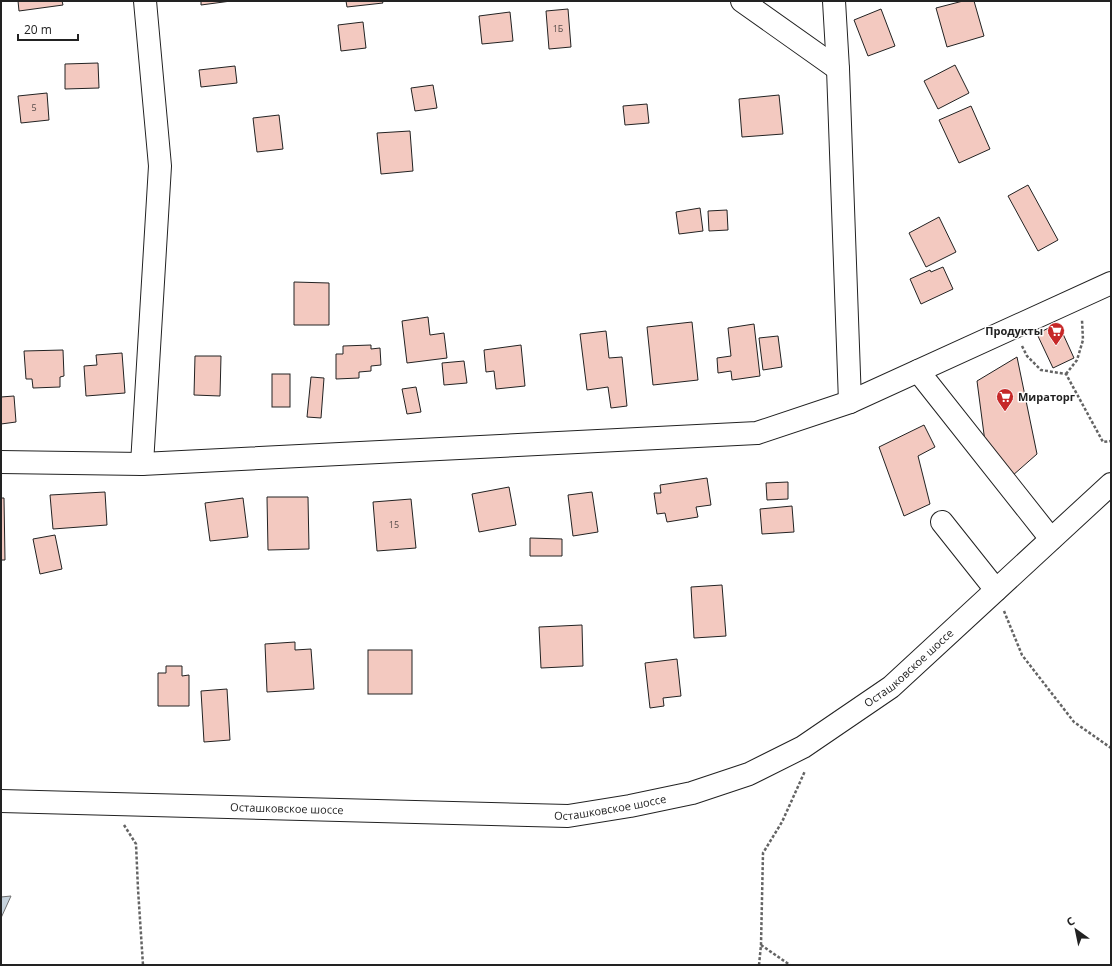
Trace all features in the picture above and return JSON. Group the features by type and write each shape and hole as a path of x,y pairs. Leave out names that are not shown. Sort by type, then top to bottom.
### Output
{"street":[{"path":"142,464 160,166 145,1"},
{"path":"742,1 838,69"},
{"path":"834,1 838,69 850,402"},
{"path":"1,462 142,464 757,433 850,402 1111,283"},
{"path":"918,371 1051,539"},
{"name":"Осташковское шоссе","path":"1,801 568,816 630,806 692,793 750,774 803,747 891,687 1111,484"},
{"path":"942,522 996,590"}],"path":[{"path":"1066,374 1077,360 1083,340 1080,297"},
{"path":"1013,328 1027,356 1041,370 1066,374"},
{"path":"1066,374 1103,442 1111,441"},
{"path":"996,590 1022,655 1074,722 1111,748"},
{"path":"759,965 761,946 763,853 782,822 808,764"},
{"path":"110,804 136,844 143,965"},
{"path":"761,946 790,965"}],"shaded area":[{"path":"11,896 1,918 1,897"}],"building":[{"path":"18,1 62,1 63,5 19,11"},
{"path":"201,1 231,1 201,5"},
{"path":"346,1 382,1 383,3 347,7"},
{"path":"963,1 974,1 984,36 947,47 936,8"},
{"path":"568,9 571,47 549,49 546,11"},
{"path":"881,9 895,46 868,56 854,20"},
{"path":"510,12 513,41 482,44 479,16"},
{"path":"363,22 366,48 341,51 338,25"},
{"path":"98,63 99,88 65,89 65,64"},
{"path":"955,65 969,93 938,109 924,81"},
{"path":"235,66 237,83 201,87 199,70"},
{"path":"433,85 437,108 415,111 411,88"},
{"path":"47,93 49,120 21,123 18,96"},
{"path":"779,95 783,134 742,137 739,99"},
{"path":"647,104 649,123 625,125 623,106"},
{"path":"971,106 990,149 959,163 939,120"},
{"path":"279,115 283,149 257,152 253,118"},
{"path":"410,131 413,171 381,174 377,133"},
{"path":"1028,185 1058,240 1038,251 1008,196"},
{"path":"700,208 703,231 679,234 676,212"},
{"path":"727,210 728,230 709,231 708,211"},
{"path":"939,217 956,252 926,267 909,233"},
{"path":"943,267 953,289 921,304 910,279 930,270 931,272"},
{"path":"294,282 329,283 329,325 294,325"},
{"path":"428,317 430,335 444,333 447,358 407,363 402,321"},
{"path":"692,322 698,380 653,385 647,327"},
{"name":"Продукты","path":"1058,323 1074,358 1053,368 1037,334"},
{"path":"754,324 760,376 732,380 731,371 718,373 717,358 731,356 728,328"},
{"path":"606,331 609,358 622,357 627,406 611,408 608,387 587,390 580,334"},
{"path":"778,336 782,367 763,370 759,338"},
{"path":"371,345 371,349 380,348 381,365 371,366 371,371 359,372 359,378 336,379 336,354 343,354 343,346"},
{"path":"521,345 525,386 496,389 494,371 486,372 484,350"},
{"path":"63,350 64,376 60,377 60,387 33,388 32,379 26,379 24,351"},
{"path":"122,353 125,393 86,396 84,366 97,365 96,355"},
{"path":"195,356 221,356 220,396 194,395"},
{"name":"Мираторг","path":"1017,357 1037,454 1012,476 985,442 977,381"},
{"path":"464,361 467,383 444,385 442,363"},
{"path":"272,374 290,374 290,407 272,407"},
{"path":"311,377 324,378 321,418 307,417"},
{"path":"416,387 421,412 407,414 402,389"},
{"path":"14,396 16,422 1,424 1,397"},
{"path":"924,425 935,447 918,456 930,504 904,516 879,447"},
{"path":"707,478 711,505 696,507 698,517 667,522 665,513 657,514 654,493 661,493 660,485"},
{"path":"788,482 788,499 767,500 766,483"},
{"path":"509,487 516,525 479,532 472,494"},
{"path":"105,492 107,525 53,529 50,495"},
{"path":"592,492 598,532 573,536 568,495"},
{"path":"267,497 308,497 309,549 268,550"},
{"path":"1,498 4,498 5,560 1,560"},
{"path":"243,498 248,537 210,541 205,503"},
{"path":"411,499 416,548 377,551 373,502"},
{"path":"792,506 794,532 762,534 760,509"},
{"path":"55,535 62,569 40,574 33,539"},
{"path":"530,538 562,539 562,556 530,556"},
{"path":"722,585 726,636 694,638 691,587"},
{"path":"582,625 583,666 541,668 539,627"},
{"path":"295,642 295,650 311,649 314,689 267,692 265,644"},
{"path":"368,650 412,650 412,694 368,694"},
{"path":"677,659 681,696 663,698 664,706 650,708 645,663"},
{"path":"166,666 182,666 182,676 189,675 189,706 158,706 158,673 166,673"},
{"path":"227,689 230,740 204,742 201,691"}],"place":[{"name":"Продукты","path":"1056,346"},
{"name":"Мираторг","path":"1005,412"}]}
